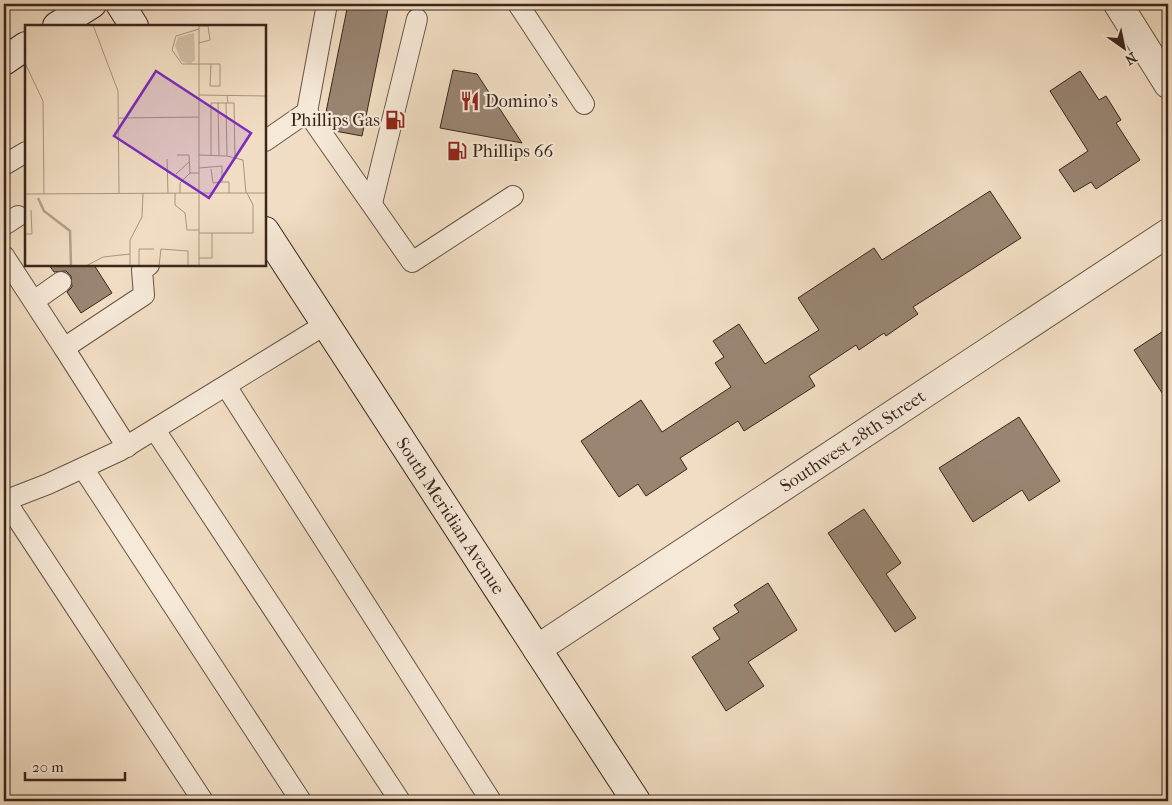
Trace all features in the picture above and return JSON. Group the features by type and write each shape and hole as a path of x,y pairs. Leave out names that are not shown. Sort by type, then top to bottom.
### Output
{"street":[{"path":"59,25 92,4"},
{"path":"120,4 133,25"},
{"path":"1118,4 1168,84"},
{"path":"4,61 25,47"},
{"name":"South Meridian Avenue","path":"266,233 636,801"},
{"name":"Southwest 28th Street","path":"537,649 1168,233"}],"lane":[{"path":"266,140 307,112 326,4"},
{"path":"518,4 584,104"},
{"path":"372,203 417,19"},
{"path":"307,112 412,262 513,196"},
{"path":"4,165 25,153"},
{"path":"14,261 34,302 127,446"},
{"path":"64,348 144,295 143,267"},
{"path":"34,302 61,282"},
{"path":"203,801 4,500 48,484 127,446 326,324"},
{"path":"226,386 491,801"},
{"path":"155,430 400,801"},
{"path":"84,468 301,801"}],"building":[{"path":"348,4 389,4 362,136 335,131 325,117"},
{"name":"Domino's","path":"453,70 477,74 522,143 440,128"},
{"path":"1080,71 1099,100 1106,96 1121,120 1116,123 1140,160 1096,189 1091,182 1074,192 1059,170 1088,151 1050,91"},
{"path":"990,191 1021,238 913,307 918,314 886,336 884,333 859,350 856,345 809,376 815,386 744,431 738,421 680,458 687,469 646,496 638,484 619,497 581,441 641,400 662,432 731,387 715,363 724,357 713,341 739,324 765,364 819,330 798,298 874,248 882,260"},
{"path":"50,266 95,266 112,293 81,313 67,292 72,287 71,276 66,271 54,272"},
{"path":"1168,328 1168,402 1134,350"},
{"path":"1019,417 1060,481 1029,501 1022,490 973,522 939,468"},
{"path":"864,509 901,563 886,574 916,618 895,632 828,533"},
{"path":"768,583 797,630 748,662 764,686 726,711 692,657 720,639 713,628 739,612 734,605"}],"place":[{"name":"Domino's","path":"470,101"},
{"name":"Phillips Gas","path":"395,120"},
{"name":"Phillips 66","path":"457,151"}]}
